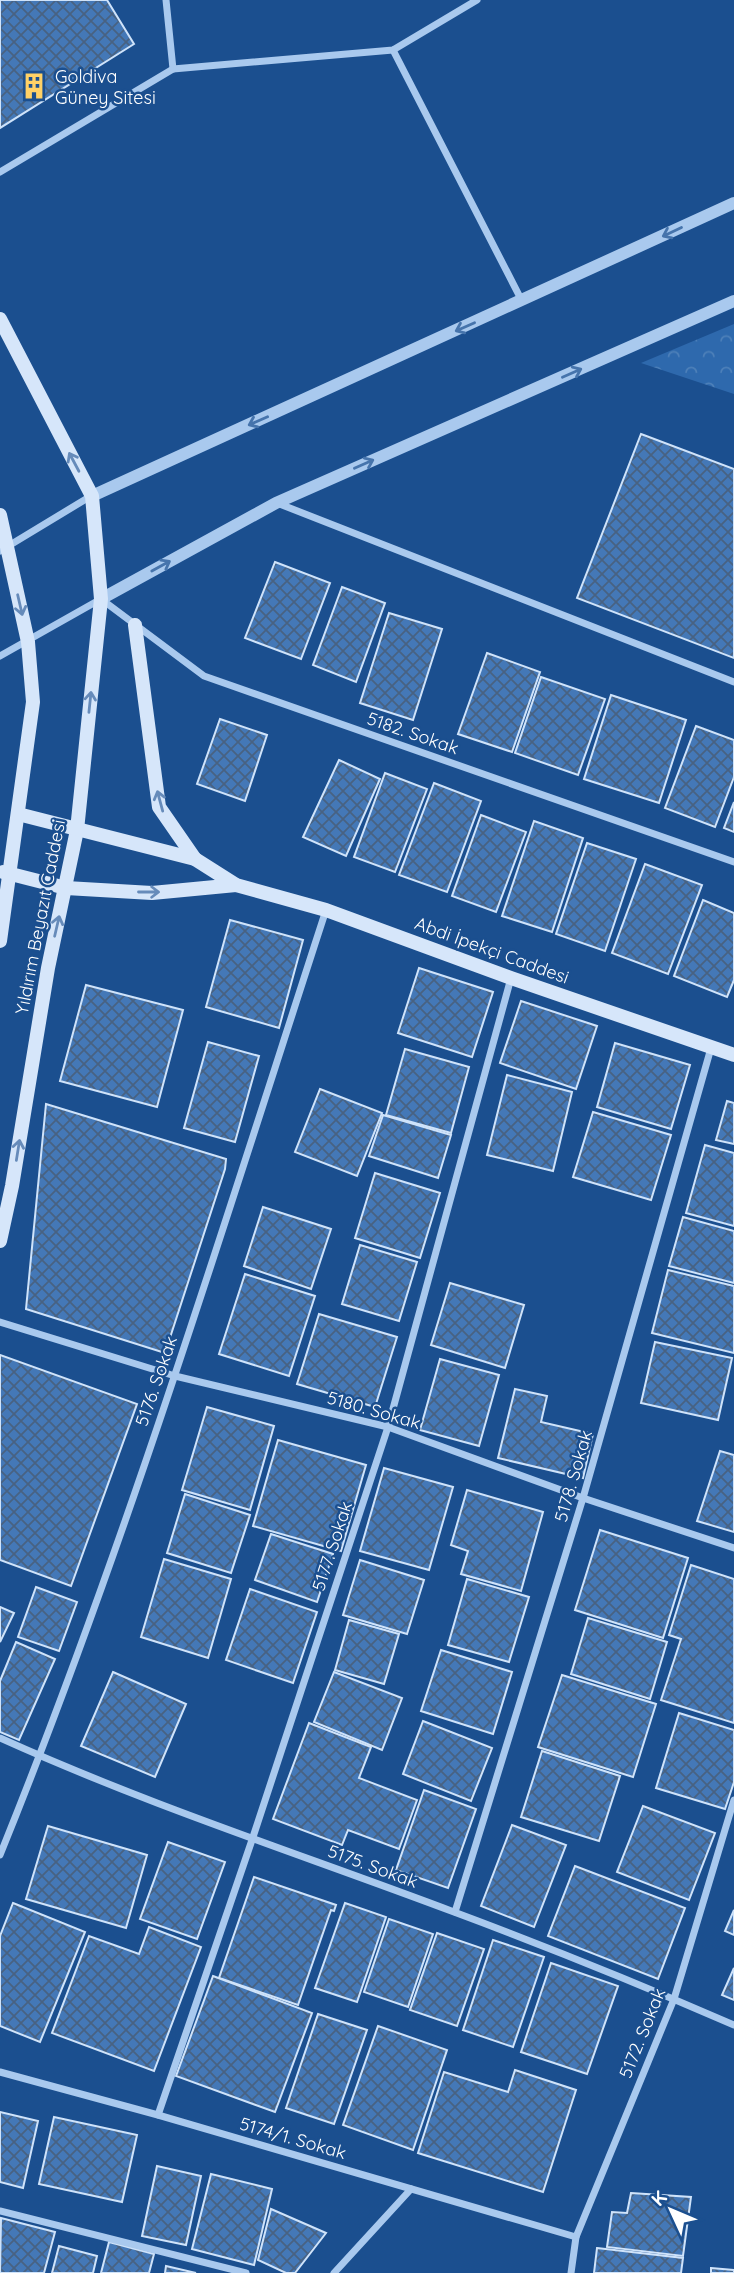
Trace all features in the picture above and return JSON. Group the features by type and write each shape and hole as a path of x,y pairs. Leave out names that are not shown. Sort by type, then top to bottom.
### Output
{"main road":[{"path":"0,319 92,496"},
{"name":"Yıldırım Beyazıt Caddesi","path":"0,1241 12,1186 48,968 77,830 101,599 92,496"},
{"name":"Yıldırım Beyazıt Caddesi","path":"0,515 3,549 28,642 33,702 18,814 5,873 0,940"},
{"path":"135,625 159,807 195,859"},
{"name":"Abdi İpekçi Caddesi","path":"18,814 195,859 236,885 326,911 734,1055"},
{"name":"Abdi İpekçi Caddesi","path":"5,873 66,888 152,893 236,885"}],"street":[{"path":"166,0 173,69"},
{"path":"0,172 173,69 393,50 477,0"},
{"path":"393,50 522,301"},
{"path":"3,549 92,496 734,203"},
{"path":"0,656 276,503 734,301"},
{"path":"276,503 734,682"},
{"name":"5182. Sokak","path":"101,599 204,677 734,862"},
{"name":"5176. Sokak","path":"0,1855 40,1756 175,1376 326,911"},
{"name":"5177. Sokak","path":"158,2115 388,1427 511,978"},
{"name":"5178. Sokak","path":"455,1912 583,1498 711,1047"},
{"name":"5180. Sokak","path":"0,1322 175,1376 388,1427 583,1498 734,1548"},
{"name":"5175. Sokak","path":"0,1738 252,1840 455,1912 734,2025"},
{"name":"5172. Sokak","path":"571,2273 576,2237 674,1999 734,1800"},
{"name":"5174/1. Sokak","path":"0,2072 158,2115 576,2237"},
{"path":"334,2273 411,2189"},
{"path":"0,2211 246,2273"}],"green space":[{"path":"734,324 734,394 641,363"}],"building":[{"name":"Goldiva Güney Sitesi","path":"0,0 107,0 134,44 0,128"},
{"path":"641,434 734,469 734,658 577,598"},
{"path":"275,562 330,583 301,659 245,638"},
{"path":"342,587 385,603 356,682 313,665"},
{"path":"389,613 442,629 413,720 360,703"},
{"path":"487,653 540,672 512,752 458,734"},
{"path":"541,677 605,699 578,775 515,753"},
{"path":"611,695 686,720 659,803 584,779"},
{"path":"220,719 267,735 245,801 197,784"},
{"path":"696,726 734,740 734,777 715,827 665,808"},
{"path":"339,760 380,779 346,856 303,837"},
{"path":"385,773 427,789 395,872 354,857"},
{"path":"434,783 481,801 447,892 399,875"},
{"path":"734,802 734,832 724,828"},
{"path":"481,815 526,832 496,912 452,896"},
{"path":"534,821 583,838 552,932 502,916"},
{"path":"587,843 636,859 605,951 556,934"},
{"path":"645,864 702,885 668,974 612,953"},
{"path":"703,900 734,913 734,980 727,997 674,976"},
{"path":"230,920 303,940 279,1028 206,1007"},
{"path":"419,968 493,992 472,1057 398,1033"},
{"path":"86,985 183,1010 157,1107 60,1081"},
{"path":"521,1001 597,1026 576,1089 500,1063"},
{"path":"208,1042 259,1056 235,1142 184,1128"},
{"path":"615,1043 690,1065 671,1129 597,1107"},
{"path":"405,1049 469,1067 451,1133 386,1115"},
{"path":"507,1075 572,1092 553,1171 487,1155"},
{"path":"320,1089 382,1113 357,1176 295,1152"},
{"path":"727,1101 734,1103 734,1144 716,1140"},
{"path":"46,1104 226,1159 165,1353 26,1309"},
{"path":"593,1112 671,1135 651,1200 573,1177"},
{"path":"383,1115 451,1135 438,1178 369,1156"},
{"path":"705,1145 734,1153 734,1226 686,1213"},
{"path":"375,1173 440,1193 420,1258 355,1238"},
{"path":"263,1207 331,1229 311,1289 244,1266"},
{"path":"683,1217 734,1231 734,1283 669,1266"},
{"path":"360,1245 417,1262 399,1321 342,1304"},
{"path":"668,1270 734,1286 734,1353 652,1333"},
{"path":"245,1274 315,1296 289,1376 219,1354"},
{"path":"450,1283 524,1305 505,1368 431,1345"},
{"path":"319,1314 397,1337 375,1407 297,1384"},
{"path":"655,1342 732,1358 718,1420 641,1403"},
{"path":"0,1355 137,1404 71,1586 0,1560"},
{"path":"440,1359 499,1375 479,1446 420,1430"},
{"path":"515,1389 547,1396 541,1422 593,1434 583,1478 498,1458"},
{"path":"207,1407 274,1426 250,1510 182,1490"},
{"path":"278,1440 366,1465 341,1551 253,1526"},
{"path":"720,1451 734,1455 734,1532 697,1521"},
{"path":"384,1468 453,1487 429,1570 360,1551"},
{"path":"467,1490 543,1512 521,1591 461,1574 468,1551 451,1545"},
{"path":"185,1494 250,1515 231,1573 167,1553"},
{"path":"600,1530 688,1558 663,1638 575,1610"},
{"path":"271,1534 333,1554 317,1602 255,1580"},
{"path":"164,1559 231,1579 208,1658 141,1637"},
{"path":"360,1560 424,1580 407,1634 343,1615"},
{"path":"691,1565 734,1579 734,1723 661,1700 681,1639 669,1635"},
{"path":"467,1579 529,1597 509,1662 448,1645"},
{"path":"36,1587 77,1602 59,1651 18,1637"},
{"path":"250,1589 317,1612 293,1683 226,1660"},
{"path":"0,1607 14,1613 0,1642"},
{"path":"588,1618 667,1642 650,1699 571,1674"},
{"path":"349,1620 399,1634 384,1684 335,1670"},
{"path":"16,1642 55,1659 19,1740 0,1732 0,1681"},
{"path":"441,1650 512,1672 493,1734 421,1711"},
{"path":"113,1672 186,1704 155,1777 81,1746"},
{"path":"334,1672 402,1698 382,1750 314,1722"},
{"path":"562,1675 656,1704 633,1777 538,1747"},
{"path":"679,1713 734,1730 734,1782 725,1809 656,1788"},
{"path":"423,1721 492,1748 471,1801 403,1774"},
{"path":"309,1723 371,1747 359,1778 417,1800 399,1849 348,1830 342,1845 273,1819"},
{"path":"542,1751 620,1776 599,1841 521,1817"},
{"path":"424,1790 476,1809 448,1888 396,1870"},
{"path":"643,1806 715,1833 689,1900 617,1872"},
{"path":"512,1825 566,1845 534,1927 481,1906"},
{"path":"48,1826 147,1855 126,1928 26,1899"},
{"path":"168,1842 225,1862 197,1939 140,1919"},
{"path":"575,1866 685,1908 658,1979 548,1936"},
{"path":"254,1877 336,1905 334,1911 331,1910 298,2005 219,1978"},
{"path":"13,1903 85,1932 40,2042 0,2026 0,1936"},
{"path":"345,1903 386,1917 357,2002 315,1988"},
{"path":"734,1910 734,1935 725,1931"},
{"path":"389,1919 433,1934 408,2007 364,1992"},
{"path":"149,1927 201,1947 154,2071 52,2033 89,1936 139,1954"},
{"path":"437,1933 484,1949 457,2026 410,2010"},
{"path":"493,1940 544,1957 513,2047 463,2030"},
{"path":"551,1963 618,1986 587,2074 521,2052"},
{"path":"734,1968 734,2000 722,1995"},
{"path":"213,1976 312,2013 275,2112 176,2076"},
{"path":"318,2014 367,2030 334,2124 286,2108"},
{"path":"378,2026 447,2050 413,2150 343,2125"},
{"path":"515,2070 576,2090 543,2192 418,2153 444,2072 508,2092"},
{"path":"0,2112 38,2121 23,2188 0,2182"},
{"path":"54,2117 137,2135 122,2202 39,2184"},
{"path":"157,2166 201,2176 186,2245 142,2236"},
{"path":"211,2174 272,2189 254,2265 192,2249"},
{"path":"631,2193 691,2197 683,2256 607,2247 612,2212 627,2213"},
{"path":"271,2209 326,2233 295,2273 286,2273 258,2260"},
{"path":"1,2218 55,2232 44,2273 0,2273"},
{"path":"109,2242 154,2254 149,2273 101,2273"},
{"path":"59,2246 97,2256 93,2273 52,2273"},
{"path":"597,2248 683,2258 681,2273 594,2273"},
{"path":"166,2266 196,2273 165,2273"},
{"path":"711,2268 734,2270 734,2273 711,2273"}],"place":[{"name":"Goldiva Güney Sitesi","path":"34,86"}]}
